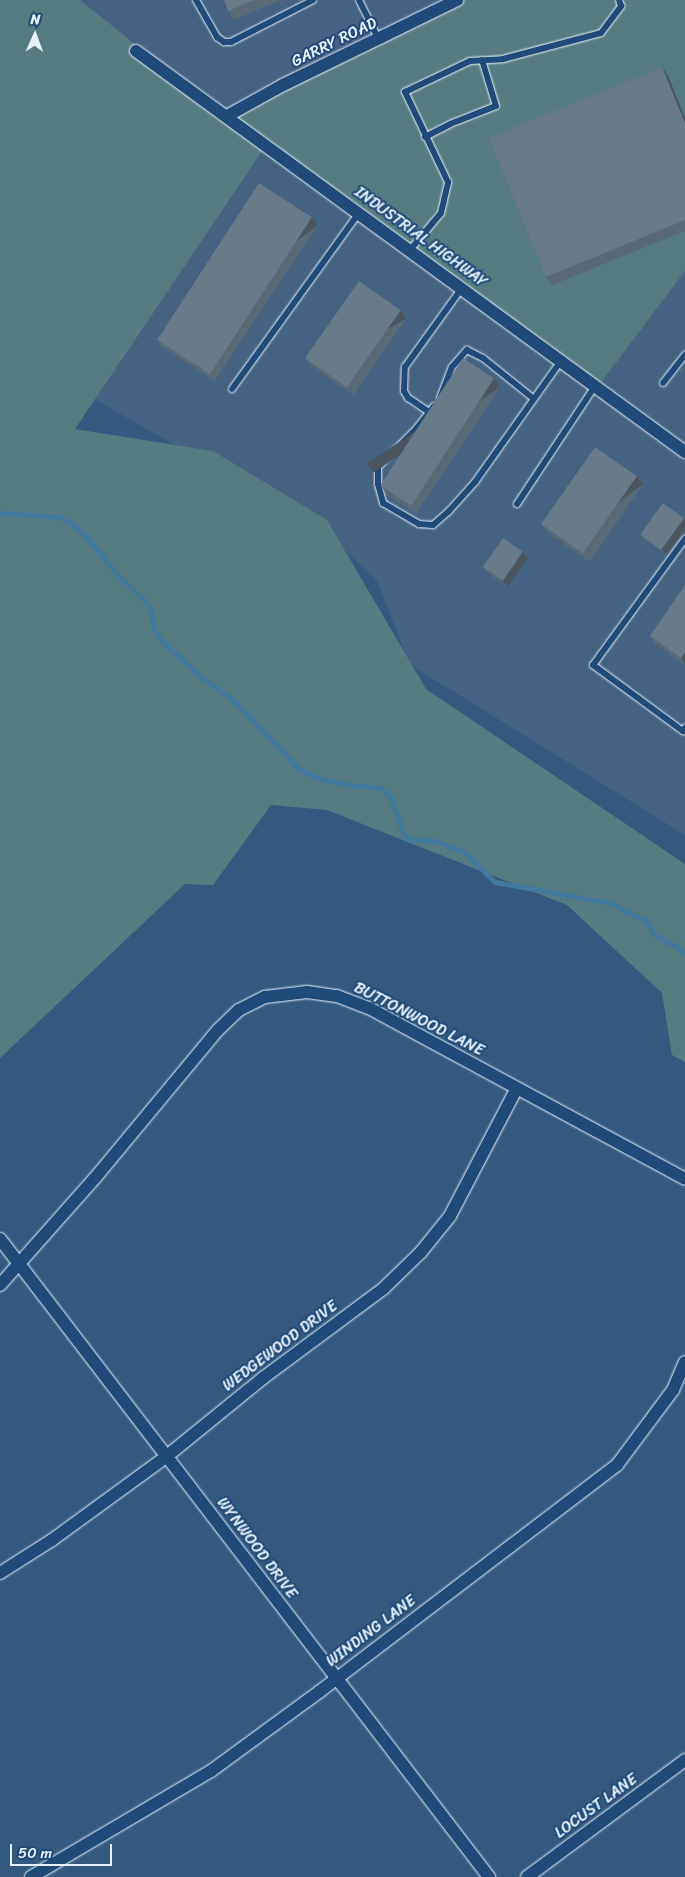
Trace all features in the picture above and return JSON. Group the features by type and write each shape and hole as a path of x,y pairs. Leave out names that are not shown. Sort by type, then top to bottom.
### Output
{"street":[{"name":"GARRY ROAD","path":"227,116 283,85 457,0"},
{"name":"INDUSTRIAL HIGHWAY","path":"136,51 685,452"},
{"name":"BUTTONWOOD LANE","path":"0,1285 95,1178 218,1030 239,1010 265,998 307,992 337,996 369,1008 685,1179"},
{"name":"WEDGEWOOD DRIVE","path":"0,1573 52,1540 167,1456 263,1378 384,1288 421,1252 450,1216 517,1088"},
{"name":"WYNWOOD DRIVE","path":"0,1239 489,1877"},
{"name":"WINDING LANE","path":"31,1877 211,1771 616,1465 668,1396 685,1362"},
{"name":"LOCUST LANE","path":"527,1877 685,1760"}],"lane":[{"path":"196,0 217,37 224,42 230,42 313,0"},
{"path":"359,0 378,38"},
{"path":"410,250 441,213 448,182 405,92 470,61 503,59 601,33 621,6 619,0"},
{"path":"425,137 450,124 496,106 482,60"},
{"path":"232,388 359,213"},
{"path":"430,412 408,398 404,391 405,367 462,288"},
{"path":"534,399 482,358 468,350 452,368 440,398 430,412 416,429 378,467 378,484 383,503 419,524 433,525 449,511 475,482 534,399 561,361"},
{"path":"663,383 685,355"},
{"path":"517,504 595,386"},
{"path":"685,539 593,666 683,731 685,728"}],"shaded area":[{"path":"0,0 685,0 685,835 409,664 378,582 325,531 82,392"}],"green space":[{"path":"0,0 80,0 156,61 227,114 448,0 685,0 685,271 593,393 262,151 75,429 213,451 327,520 426,689 685,864 685,1062 672,1055 662,993 567,905 327,810 271,805 213,885 185,884 0,1058"}],"building":[{"path":"224,0 255,0 228,11"},
{"path":"662,67 685,123 685,220 546,277 489,138"},
{"path":"259,183 312,217 210,374 157,340"},
{"path":"359,281 401,310 347,387 305,358"},
{"path":"463,358 494,378 411,506 380,485"},
{"path":"595,447 637,476 583,553 541,524"},
{"path":"663,503 684,518 661,550 640,535"},
{"path":"503,538 523,552 503,580 483,567"},
{"path":"685,585 685,652 681,658 650,636"}],"waterway":[{"path":"0,513 59,517 73,524 88,538 116,573 145,601 151,610 155,631 160,639 199,675 236,702 298,768 317,778 351,785 381,788 391,797 404,834 408,839 436,841 465,852 495,882 611,903 646,920 655,935 676,946 685,954"}]}
